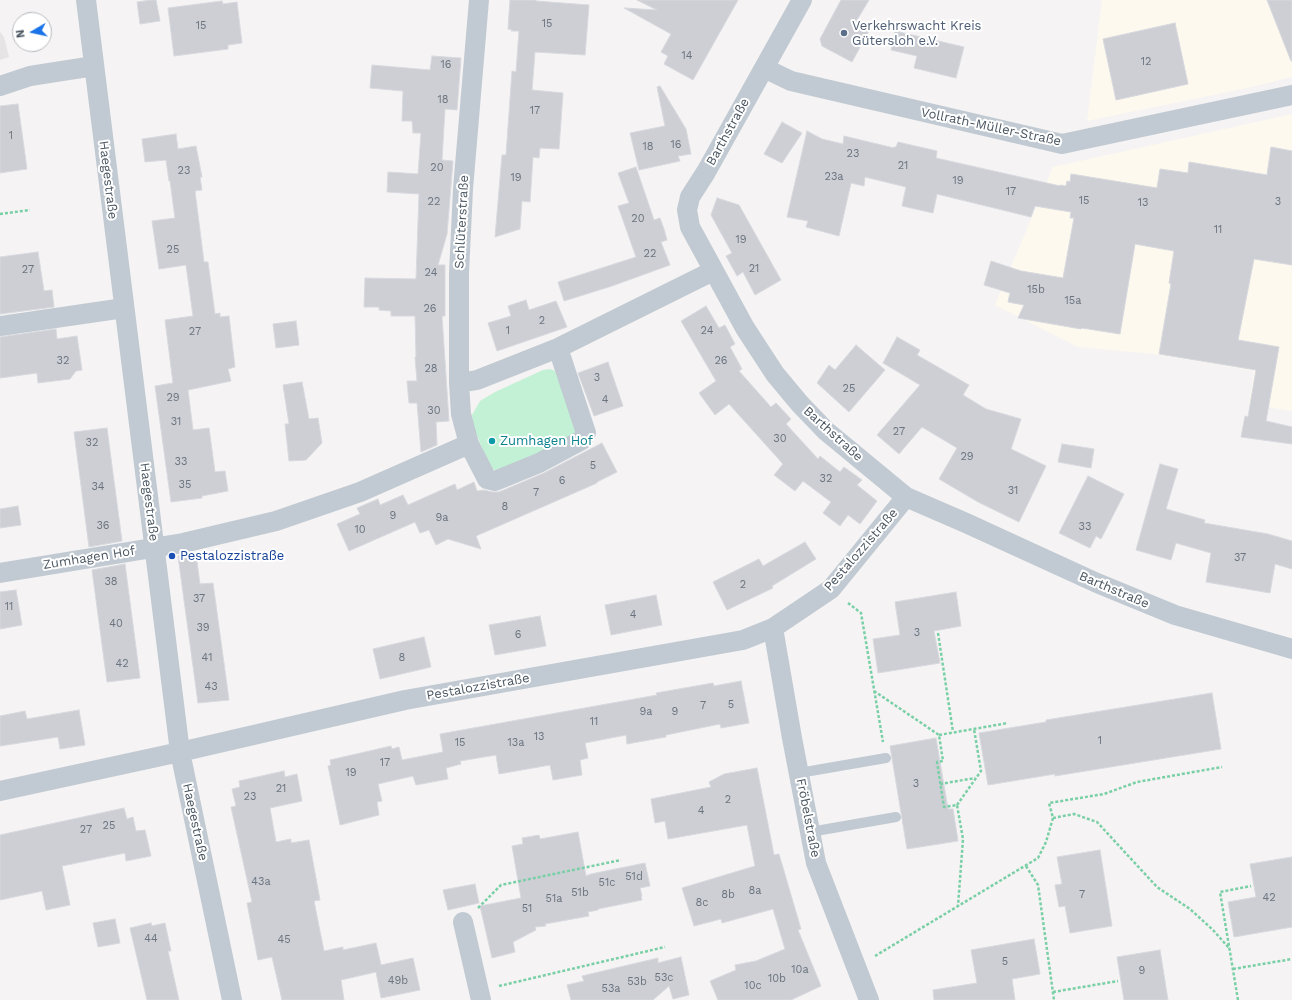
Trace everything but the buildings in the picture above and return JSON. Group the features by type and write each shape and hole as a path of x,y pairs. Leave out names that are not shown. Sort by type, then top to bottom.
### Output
{"street":[{"name":"Haegestraße","path":"86,0 180,752 232,1000"},
{"name":"Schlüterstraße","path":"469,444 462,414 459,383 459,273 463,189 479,0"},
{"name":"Barthstraße","path":"802,0 706,172 690,197 687,210 690,227 713,271 745,328 775,374 800,404 826,431 906,497 1097,583 1175,615 1292,649"},
{"path":"0,86 30,76 94,66"},
{"name":"Vollrath-Müller-Straße","path":"764,68 791,81 1062,144 1292,95"},
{"path":"459,383 478,380 558,348 713,271"},
{"path":"0,326 124,308"},
{"path":"469,444 487,480 495,481 539,463 582,440 586,433 558,348"},
{"name":"Zumhagen Hof","path":"0,573 183,543 276,521 360,492 469,444"},
{"name":"Pestalozzistraße","path":"0,791 180,752 405,700 743,640 773,628 831,589 906,497"},
{"name":"Fröbelstraße","path":"773,628 816,863 870,1000"},
{"path":"463,922 480,996"}],"lane":[{"path":"799,773 886,758"},
{"path":"810,832 896,817"}],"path":[{"path":"0,214 30,210"},
{"path":"831,589 861,613 886,758"},
{"path":"938,633 953,732"},
{"path":"874,691 939,735 944,761 937,762 944,807 958,805"},
{"path":"939,735 1008,723"},
{"path":"958,906 963,839 958,805 981,771 974,729"},
{"path":"856,967 1038,858 1046,842 1053,818 1049,803 1104,794 1137,782 1222,767"},
{"path":"940,784 976,778"},
{"path":"1053,818 1074,814 1097,822 1157,887 1190,909 1213,930 1229,948"},
{"path":"463,922 501,885 621,860"},
{"path":"1026,866 1038,885 1054,1000"},
{"path":"1238,1000 1220,892 1252,886"},
{"path":"480,996 665,947"},
{"path":"1233,969 1292,959"},
{"path":"1053,992 1118,981"}],"shaded area":[{"path":"1102,0 1292,0 1292,77 1252,87 1087,121"},
{"path":"0,32 4,37 9,57 0,60"},
{"path":"1292,114 1292,411 1249,404 1254,371 1154,354 1078,347 995,305 1053,167"}],"green space":[{"path":"550,369 555,371 578,430 575,437 496,471 490,467 473,426 472,415 480,401 495,392 543,370"}],"place":[{"name":"Verkehrswacht Kreis Gütersloh e.V.","path":"844,33"},
{"name":"Zumhagen Hof","path":"492,441"},
{"name":"Pestalozzistraße","path":"172,556"}]}
